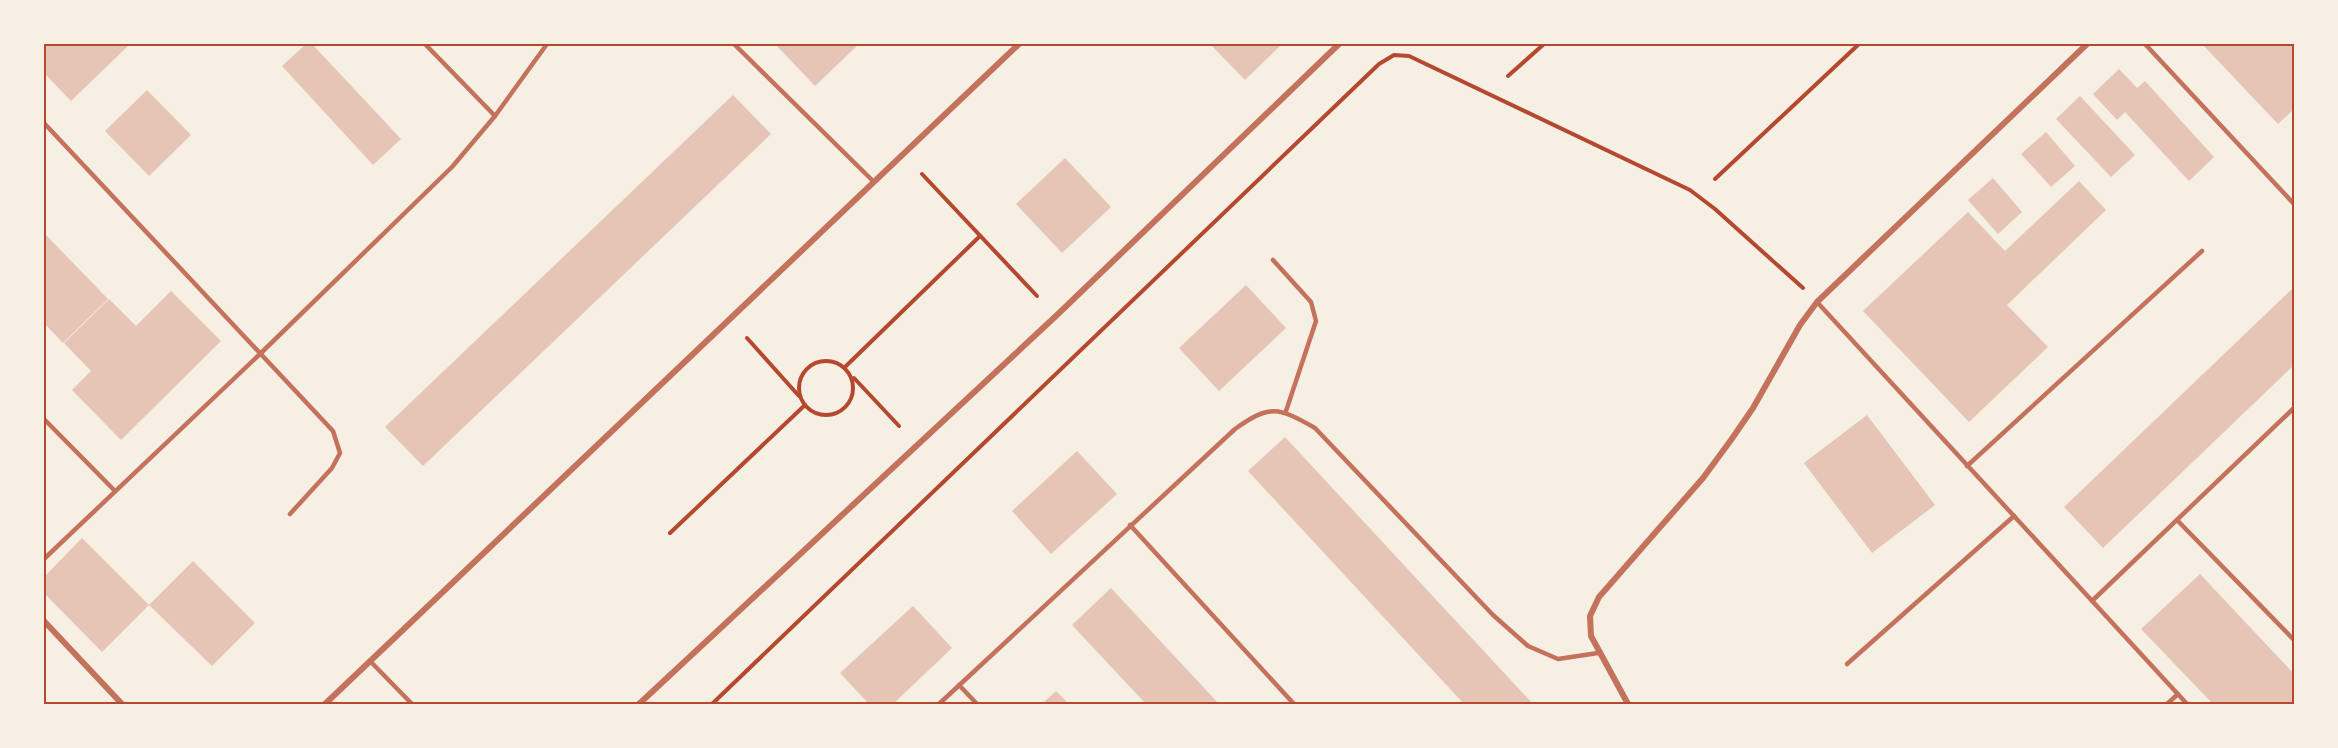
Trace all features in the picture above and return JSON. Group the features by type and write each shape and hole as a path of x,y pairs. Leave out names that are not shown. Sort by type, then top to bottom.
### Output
{"street":[{"path":"325,705 1019,44"},
{"path":"639,705 1057,315 1339,44"},
{"path":"1628,705 1598,653 1591,636 1590,616 1599,597 1731,441 1753,408 1800,325 1817,302 2087,44"},
{"path":"44,621 122,705"}],"lane":[{"path":"425,44 495,116"},
{"path":"44,559 452,167 495,116 547,44"},
{"path":"734,44 873,181"},
{"path":"2145,44 2295,204"},
{"path":"44,123 333,431 340,453 332,468 290,514"},
{"path":"1967,466 2202,251"},
{"path":"1273,260 1311,302 1316,321 1286,411"},
{"path":"1817,302 2187,705"},
{"path":"2092,601 2295,408"},
{"path":"939,705 1130,525 1235,429 1259,412 1286,411 1315,428 1493,615 1528,646 1558,659 1598,653"},
{"path":"44,419 115,491"},
{"path":"1847,663 2014,516"},
{"path":"2177,520 2295,640"},
{"path":"1130,525 1294,705"},
{"path":"370,661 412,705"},
{"path":"959,685 977,705"},
{"path":"2167,705 2178,694"}],"path":[{"path":"1508,76 1544,44"},
{"path":"1715,179 1859,44"},
{"path":"712,705 1379,64 1394,55 1409,56 1690,190 1715,209 1817,302"},
{"path":"922,174 1037,296"},
{"path":"845,367 980,236"},
{"path":"747,338 800,396 805,405 822,416 842,411 853,395 854,385 851,375"},
{"path":"800,396 799,386 808,368 826,360 845,367 899,426"},
{"path":"670,533 805,405"}],"building":[{"path":"44,44 130,44 71,101 44,73"},
{"path":"306,44 312,44 401,139 373,165 282,66"},
{"path":"780,44 859,44 815,86 777,46"},
{"path":"1210,44 1282,44 1245,80"},
{"path":"2202,44 2294,44 2294,109 2278,124"},
{"path":"2119,69 2137,88 2145,81 2214,157 2189,181 2125,112 2117,120 2093,94"},
{"path":"147,90 191,135 149,176 105,131"},
{"path":"733,95 771,134 423,466 385,427"},
{"path":"2080,96 2135,155 2111,177 2056,119"},
{"path":"2046,132 2075,166 2051,187 2021,154"},
{"path":"1065,158 1111,207 1062,253 1016,204"},
{"path":"1993,178 2022,212 1998,234 1968,200"},
{"path":"2079,181 2106,210 2007,305 2048,347 1969,422 1863,311 1968,212 2005,251"},
{"path":"44,233 108,299 63,343 44,323"},
{"path":"1246,285 1286,328 1219,391 1179,348"},
{"path":"2294,287 2294,365 2103,548 2064,507"},
{"path":"171,291 221,341 121,440 72,390 91,371 64,343 109,299 136,326"},
{"path":"1867,415 1935,505 1872,553 1804,463"},
{"path":"1285,437 1533,704 1464,704 1248,471"},
{"path":"1077,451 1117,494 1051,554 1012,511"},
{"path":"82,538 149,605 102,652 44,593 44,577"},
{"path":"193,561 255,623 212,666 149,605"},
{"path":"2200,574 2294,674 2294,704 2213,704 2141,629"},
{"path":"1111,588 1219,704 1146,704 1072,625"},
{"path":"913,606 952,648 893,704 869,704 840,673"},
{"path":"1056,691 1069,704 1042,704"}]}
